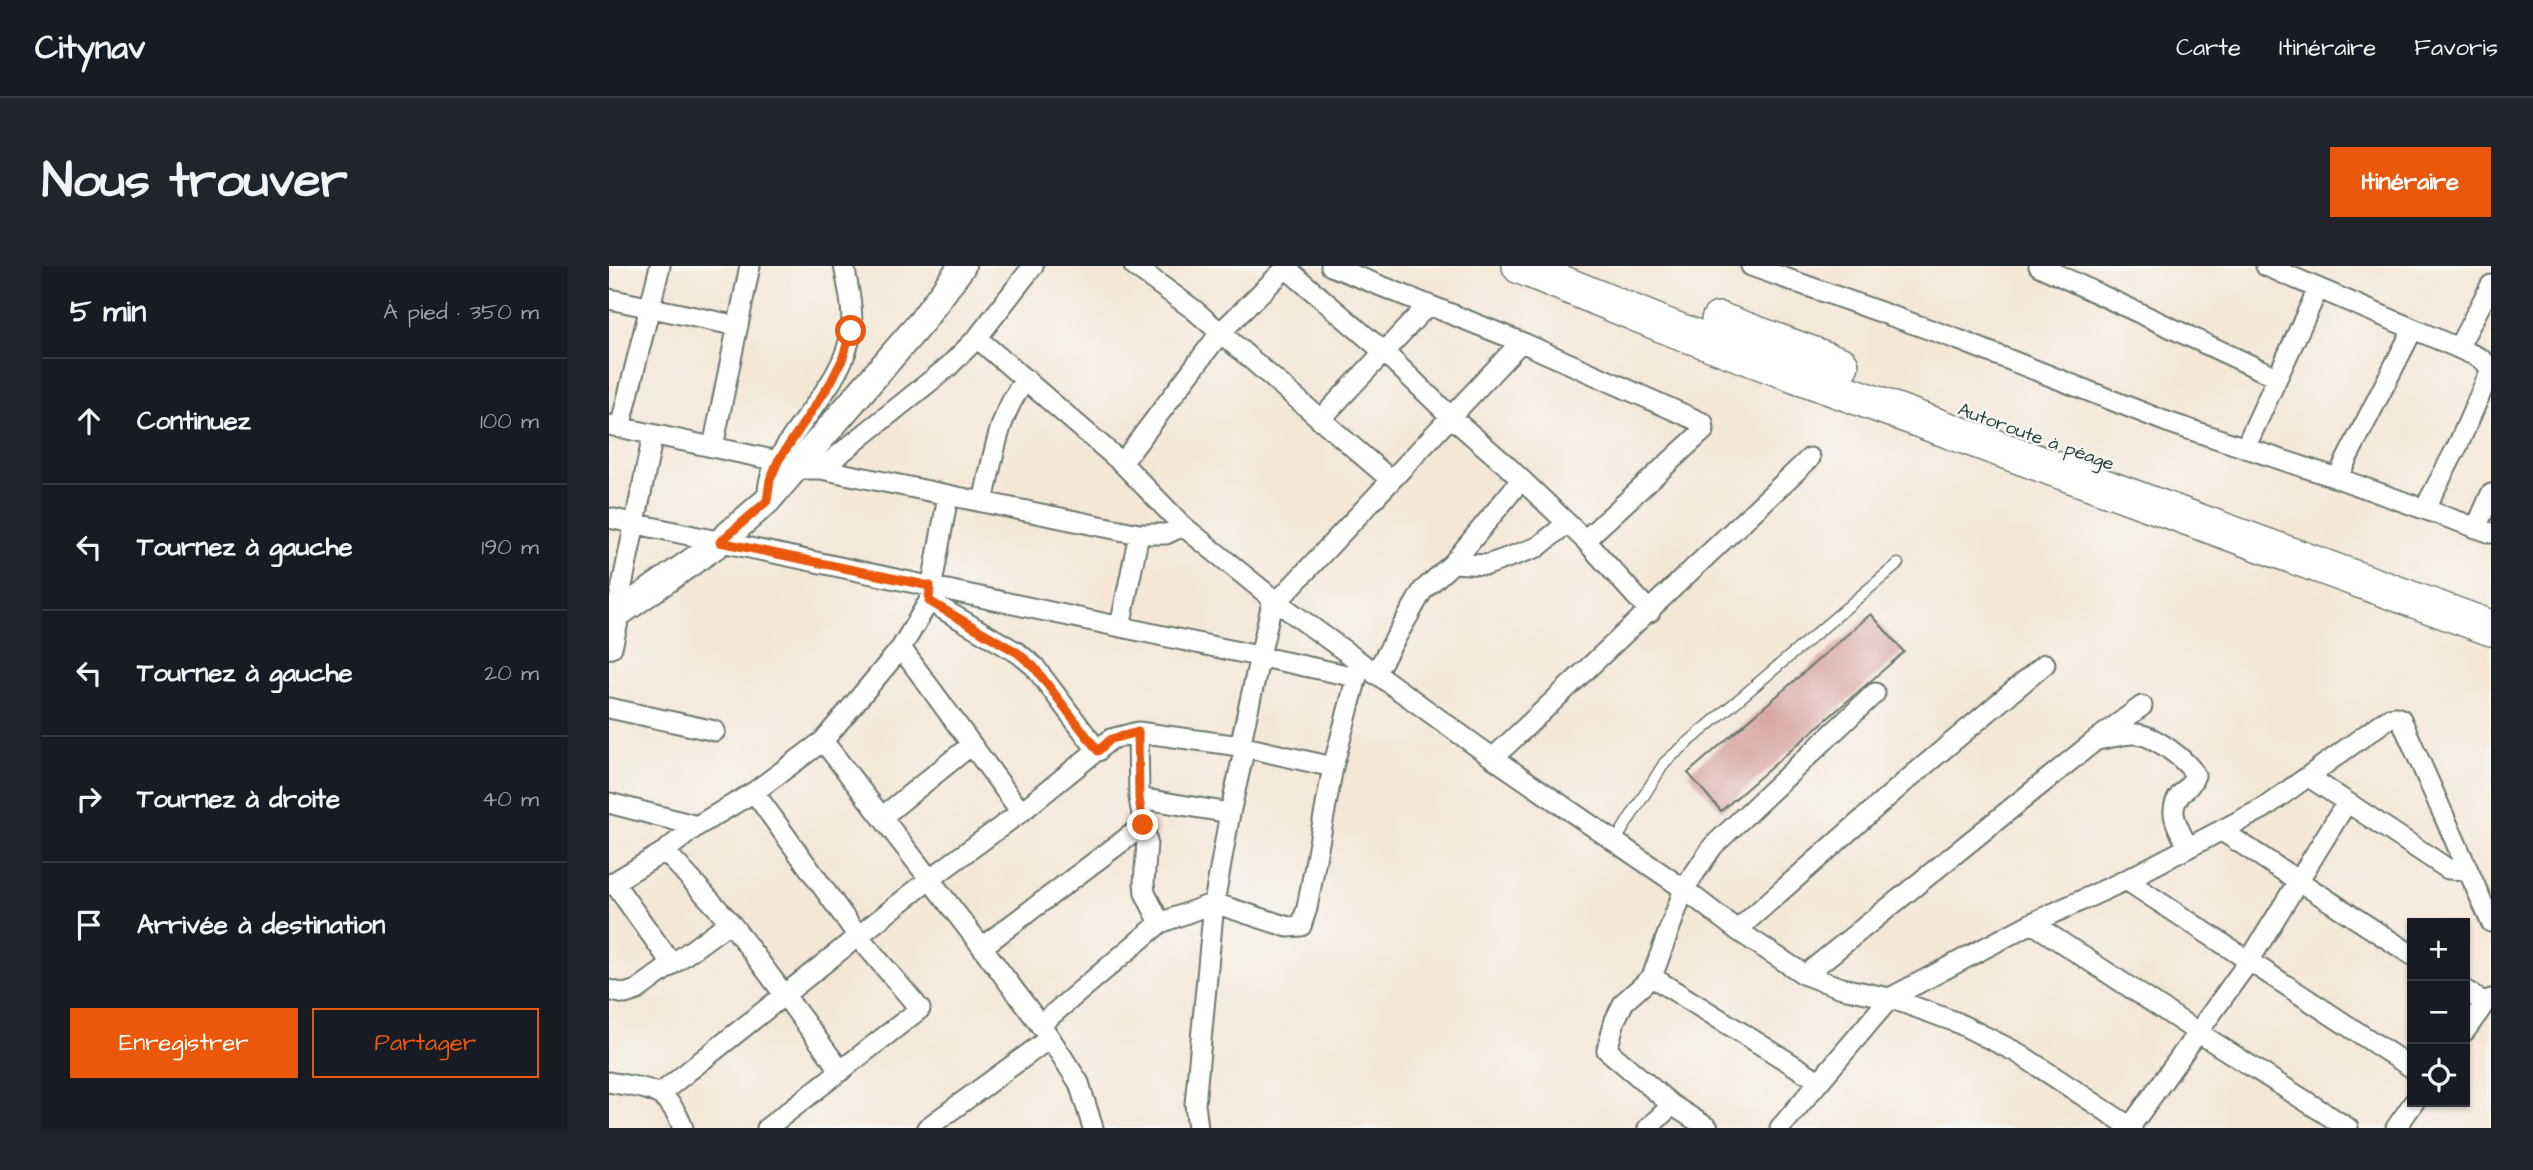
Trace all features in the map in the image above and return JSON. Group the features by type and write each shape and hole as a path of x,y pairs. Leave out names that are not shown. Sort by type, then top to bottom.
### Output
{"highway":[{"path":"1521,266 1671,328 1775,367 2491,628"},
{"name":"Autoroute à péage","path":"1583,266 1681,306 2491,604"}],"street":[{"path":"660,266 615,426 798,466 1139,534 1166,534 1183,526"},
{"path":"713,447 750,266"},
{"path":"798,466 842,360 851,331 844,266"},
{"path":"612,614 720,542 767,501 922,321 962,266"},
{"path":"798,466 948,367 977,338 1033,266"},
{"path":"1134,266 1193,309 1391,480"},
{"path":"1331,266 1521,342 1705,426 1704,430 1585,540"},
{"path":"1751,266 1959,340 2167,422 2483,530 2491,494"},
{"path":"2039,266 2276,377"},
{"path":"2266,266 2458,348 2490,366 2490,373 2458,445 2425,508"},
{"path":"1122,463 1220,333 1287,267 1384,352 1585,540 1650,612"},
{"path":"2458,348 2491,285"},
{"path":"2245,448 2318,289"},
{"path":"609,299 738,326"},
{"path":"1320,420 1428,305"},
{"path":"2337,478 2413,329"},
{"path":"977,338 1122,463 1183,526 1364,671 1616,840 1737,930 1805,975 1842,988 1890,998 1957,1022 2018,1053 2131,1127 2249,961 2347,802"},
{"path":"1198,1128 1195,1104 1214,903 1259,656 1275,600 1521,342"},
{"path":"982,502 1005,414 1013,396 1026,379"},
{"path":"609,646 612,614 653,435"},
{"path":"1493,758 1810,458"},
{"path":"927,1128 1045,1031 1160,923 1214,903 1288,927 1301,926 1307,908 1333,766 1364,671 1423,590 1453,564 1521,480"},
{"path":"672,964 612,884 665,851 697,826 754,792 823,741 901,648 930,594 948,496"},
{"path":"609,518 720,542 930,594 1120,627 1259,656 1364,671"},
{"path":"1453,564 1487,565 1538,547 1567,523"},
{"path":"1120,627 1139,534"},
{"path":"930,594 1034,667 1098,751"},
{"path":"901,648 1021,812"},
{"path":"1737,930 1907,780 2045,664"},
{"path":"1708,1128 1672,1105 1607,1050 1615,1020 1624,1002 1652,977 1684,889 1713,846 1875,693"},
{"path":"1805,975 2096,740 2142,706"},
{"path":"609,708 715,731"},
{"path":"1780,1128 1890,998 2032,922 2126,880 2264,808 2389,718 2401,719 2491,922"},
{"path":"661,1093 1111,739 1138,732 1242,747 1333,766"},
{"path":"1138,732 1139,798 1147,842 1145,893 1160,923"},
{"path":"2096,740 2138,734 2169,748 2192,771 2195,775 2193,781 2172,809 2188,848"},
{"path":"823,741 1045,1031 1079,1083 1089,1126"},
{"path":"882,817 971,745"},
{"path":"2309,777 2448,869 2468,870"},
{"path":"754,792 858,936 921,1009 772,1127"},
{"path":"1139,798 1230,814"},
{"path":"609,803 697,826"},
{"path":"982,947 1143,825"},
{"path":"2222,831 2407,952"},
{"path":"665,851 730,922 841,1071"},
{"path":"2126,880 2407,1065"},
{"path":"609,990 630,993 730,922"},
{"path":"2032,922 2348,1128"},
{"path":"1652,977 1819,1081"},
{"path":"2470,992 2488,1001 2470,1024"},
{"path":"609,1082 661,1093 676,1110 683,1128"},
{"path":"1648,1128 1672,1105"},
{"path":"2396,1128 2411,1107"}],"lane":[{"path":"1616,840 1665,762 1898,564"}],"building":[{"path":"1871,614 1904,652 1721,811 1688,773"}],"route":[{"path":"851,331 842,360 831,382 778,461 770,480 767,501 720,542 930,586 929,601 1018,653 1034,667 1098,751 1111,739 1138,732 1139,798 1143,825"}]}
